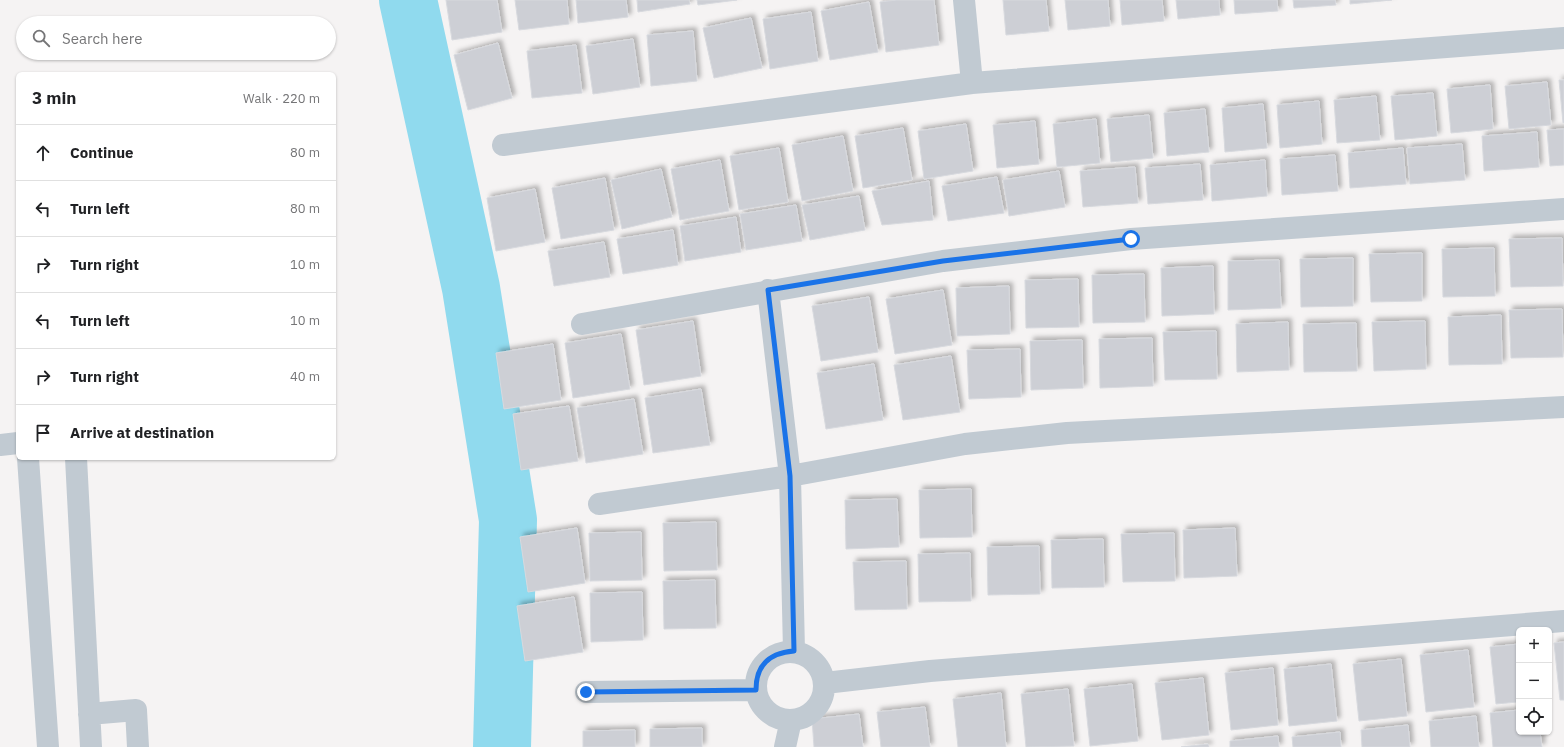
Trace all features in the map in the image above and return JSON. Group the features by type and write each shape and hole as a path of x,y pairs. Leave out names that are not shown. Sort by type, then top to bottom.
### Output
{"street":[{"path":"964,0 972,83"},
{"path":"503,145 972,83 1564,38"},
{"path":"582,324 768,290 943,261 1131,239 1564,209"},
{"path":"768,290 790,476 794,651"},
{"path":"599,504 790,476 964,444 1067,433 1564,408"},
{"path":"0,445 16,443"},
{"path":"28,460 48,747"},
{"path":"76,460 91,747"},
{"path":"825,683 930,671 1564,621"},
{"path":"794,651 812,658 823,674 825,683 824,694 820,704 812,712 802,718 791,720 772,715 764,708 759,700 756,690 756,680 760,670 774,655 794,651"},
{"path":"586,692 756,690"},
{"path":"90,714 136,710 138,747"},
{"path":"785,747 791,720"}],"building":[{"path":"446,0 497,0 502,32 452,40"},
{"path":"515,0 567,0 569,24 519,30"},
{"path":"576,0 626,0 628,17 578,23"},
{"path":"637,0 689,0 690,4 638,12"},
{"path":"697,0 737,0 698,5"},
{"path":"897,0 934,0 939,45 886,52 880,2"},
{"path":"1003,0 1046,0 1049,31 1006,35"},
{"path":"1065,0 1108,0 1110,26 1068,30"},
{"path":"1120,0 1162,0 1164,21 1122,25"},
{"path":"1176,0 1219,0 1220,15 1178,19"},
{"path":"1234,0 1277,0 1278,11 1235,14"},
{"path":"1293,0 1335,0 1336,5 1294,8"},
{"path":"1350,0 1392,0 1350,4"},
{"path":"869,2 878,52 830,60 821,11"},
{"path":"811,12 818,61 770,69 763,19"},
{"path":"751,18 762,68 714,78 703,28"},
{"path":"693,31 697,81 651,86 647,35"},
{"path":"633,39 640,87 593,94 586,46"},
{"path":"498,43 512,98 468,110 454,55"},
{"path":"576,45 582,93 532,98 527,51"},
{"path":"1559,80 1564,80 1564,123 1563,123"},
{"path":"1547,82 1551,125 1509,129 1505,86"},
{"path":"1490,85 1493,129 1451,133 1447,89"},
{"path":"1433,93 1437,136 1395,140 1391,96"},
{"path":"1376,96 1380,140 1337,143 1334,100"},
{"path":"1319,101 1322,144 1280,148 1277,105"},
{"path":"1263,104 1267,148 1225,152 1222,108"},
{"path":"1205,109 1209,152 1167,156 1164,113"},
{"path":"1149,115 1153,158 1111,162 1107,119"},
{"path":"1096,119 1100,163 1057,167 1053,124"},
{"path":"1035,121 1039,164 997,168 993,125"},
{"path":"966,124 973,171 924,179 918,131"},
{"path":"903,128 912,180 863,188 855,136"},
{"path":"1564,129 1564,165 1550,166 1547,130"},
{"path":"1537,132 1539,167 1484,171 1482,136"},
{"path":"843,136 853,191 802,201 792,145"},
{"path":"1462,144 1465,180 1410,184 1407,148"},
{"path":"779,148 788,202 739,210 730,156"},
{"path":"1403,148 1406,184 1350,188 1348,153"},
{"path":"1335,155 1338,191 1282,195 1280,159"},
{"path":"720,160 729,211 680,220 671,169"},
{"path":"1265,160 1267,196 1212,201 1210,165"},
{"path":"1200,164 1203,200 1148,204 1145,168"},
{"path":"1135,167 1138,203 1083,207 1080,171"},
{"path":"661,169 672,217 622,229 611,180"},
{"path":"1059,171 1065,207 1009,216 1003,180"},
{"path":"997,177 1004,213 948,221 942,186"},
{"path":"605,178 614,230 561,239 552,188"},
{"path":"929,181 933,220 882,225 872,191"},
{"path":"535,189 545,242 496,251 487,198"},
{"path":"859,196 865,230 810,240 802,205"},
{"path":"796,205 802,241 746,250 740,214"},
{"path":"736,217 741,252 685,261 680,226"},
{"path":"673,230 678,265 623,274 617,239"},
{"path":"1562,238 1563,286 1511,287 1509,239"},
{"path":"604,242 610,277 554,286 548,251"},
{"path":"1494,248 1495,296 1443,297 1442,249"},
{"path":"1422,253 1422,301 1371,302 1369,254"},
{"path":"1353,258 1353,306 1301,307 1300,259"},
{"path":"1279,260 1281,308 1228,310 1228,261"},
{"path":"1213,266 1214,314 1162,316 1161,268"},
{"path":"1144,274 1145,322 1093,323 1092,275"},
{"path":"1078,279 1079,327 1026,328 1025,280"},
{"path":"1009,286 1010,334 957,336 956,288"},
{"path":"943,290 952,345 895,354 886,299"},
{"path":"869,297 878,352 821,361 812,306"},
{"path":"1562,309 1563,357 1511,358 1509,310"},
{"path":"1501,315 1502,364 1449,365 1448,317"},
{"path":"693,321 701,376 644,385 636,330"},
{"path":"1425,321 1426,369 1374,371 1372,322"},
{"path":"1288,322 1289,370 1237,372 1236,324"},
{"path":"1356,323 1357,371 1304,372 1303,324"},
{"path":"1216,331 1217,379 1165,380 1163,332"},
{"path":"621,334 630,389 573,398 565,343"},
{"path":"1152,338 1153,386 1100,388 1099,339"},
{"path":"1082,340 1083,388 1031,390 1030,341"},
{"path":"553,344 561,400 504,409 496,353"},
{"path":"1020,349 1021,397 969,399 967,350"},
{"path":"951,356 960,412 903,420 894,365"},
{"path":"874,364 883,420 826,429 817,373"},
{"path":"701,389 710,445 653,453 645,398"},
{"path":"634,399 643,454 586,463 577,408"},
{"path":"569,406 578,461 521,470 513,414"},
{"path":"971,489 972,537 920,538 919,490"},
{"path":"897,499 899,547 846,549 845,500"},
{"path":"716,522 717,570 664,571 663,523"},
{"path":"577,528 585,583 528,592 520,537"},
{"path":"1235,528 1237,576 1184,578 1183,530"},
{"path":"641,532 642,580 590,581 589,533"},
{"path":"1174,533 1175,581 1123,582 1121,534"},
{"path":"1103,539 1104,587 1052,588 1051,540"},
{"path":"1039,546 1040,594 988,595 987,547"},
{"path":"970,553 971,601 919,602 918,554"},
{"path":"906,561 907,609 855,610 853,562"},
{"path":"715,580 716,628 664,629 663,581"},
{"path":"642,592 643,640 591,642 590,593"},
{"path":"574,597 583,652 525,661 517,606"},
{"path":"1564,642 1564,700 1560,700 1554,643"},
{"path":"1516,644 1516,702 1496,704 1490,647"},
{"path":"1468,650 1474,707 1426,712 1420,655"},
{"path":"1401,659 1407,716 1359,721 1353,664"},
{"path":"1331,664 1337,721 1289,726 1284,669"},
{"path":"1273,668 1278,725 1231,730 1225,673"},
{"path":"1203,678 1209,735 1162,740 1155,683"},
{"path":"1132,684 1138,741 1090,746 1084,689"},
{"path":"1068,689 1074,746 1026,747 1021,694"},
{"path":"1001,693 1006,747 958,747 953,699"},
{"path":"925,707 930,747 881,747 877,712"},
{"path":"1516,710 1516,735 1540,735 1542,747 1493,747 1490,713"},
{"path":"859,714 863,747 814,747 812,719"},
{"path":"1476,716 1479,747 1431,747 1429,721"},
{"path":"1408,725 1410,747 1362,747 1361,730"},
{"path":"702,728 702,747 650,747 650,729"},
{"path":"635,730 635,747 583,747 583,731"},
{"path":"1340,732 1341,747 1293,747 1292,737"},
{"path":"1278,736 1279,747 1230,747 1230,741"},
{"path":"1208,744 1209,747 1181,747"}],"waterway":[{"path":"408,0 471,288 508,520 502,747"}],"route":[{"path":"586,692 756,690 756,680 760,670 766,662 774,655 794,651 790,476 768,290 943,261 1131,239"}]}
